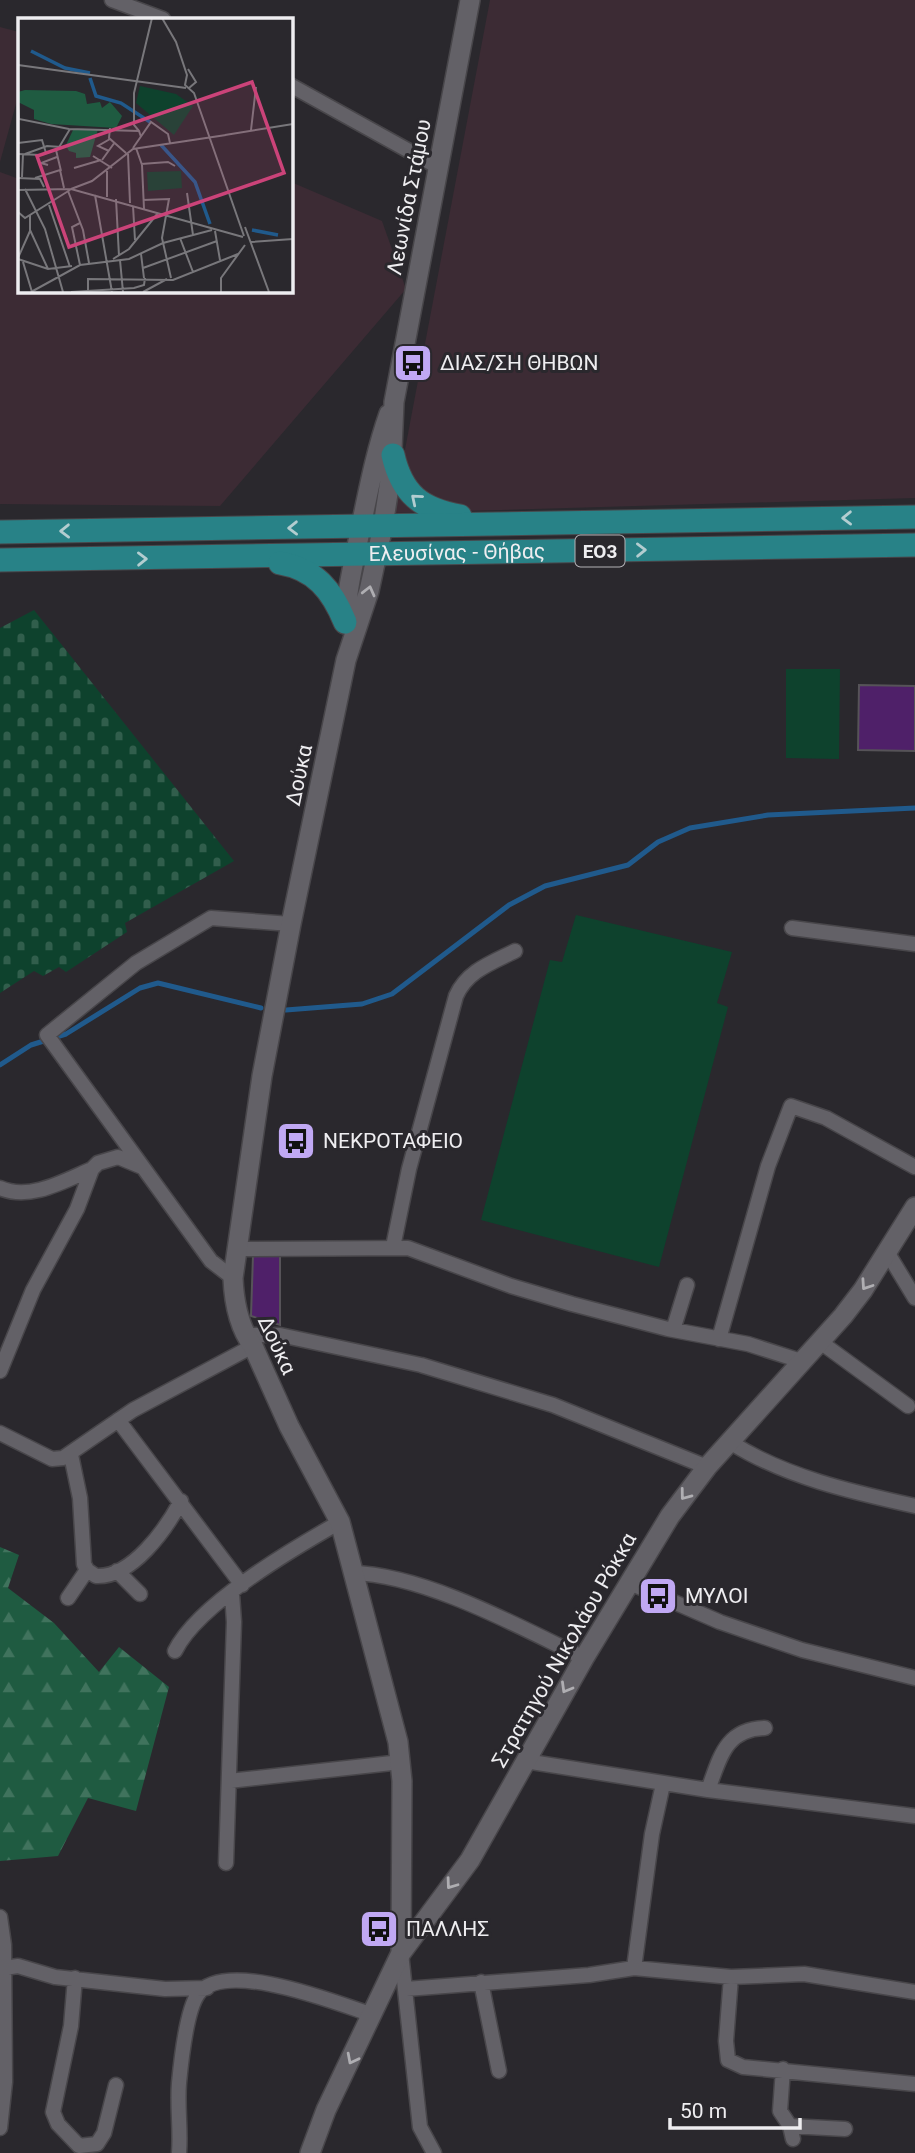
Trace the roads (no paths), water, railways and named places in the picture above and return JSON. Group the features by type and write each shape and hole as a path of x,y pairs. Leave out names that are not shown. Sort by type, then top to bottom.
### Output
{"main road":[{"name":"Λεωνίδα Στάμου","path":"372,527 393,455 394,402 470,0"},
{"name":"Λεωνίδα Στάμου","path":"372,527 380,440 394,402"},
{"name":"ΕΟ3","path":"393,455 404,487 419,504 445,513 504,525"},
{"name":"Ελευσίνας - Θήβας","path":"0,532 915,517"},
{"name":"Δούκα","path":"346,660 345,622 366,556 372,527"},
{"name":"Ελευσίνας - Θήβας","path":"0,560 915,545"},
{"name":"Δούκα","path":"366,556 364,608 346,660 262,1076 233,1278 237,1312 249,1340 289,1426 340,1522 401,1762 401,1953"},
{"name":"ΕΟ3","path":"238,557 307,571 324,584 345,622"},
{"name":"Στρατηγού Νικολάου Ρόκκα","path":"310,2153 326,2110 401,1953 470,1860 583,1658 670,1516 707,1467 863,1290 915,1207"}],"street":[{"path":"112,0 160,18"},
{"path":"292,86 438,167"},
{"path":"233,1278 211,1261 148,1170 47,1035 136,963 211,918 291,924"},
{"path":"792,928 915,944"},
{"path":"393,1247 409,1169 461,983 471,974 514,951"},
{"path":"719,1339 768,1166 791,1106 826,1118 915,1167"},
{"path":"0,1188 18,1194 31,1192 118,1157 148,1170"},
{"path":"0,1371 33,1290 77,1209 92,1169"},
{"path":"236,1249 393,1247 429,1253 512,1286 673,1330 748,1344 801,1361"},
{"path":"887,1252 915,1298"},
{"path":"673,1330 687,1285"},
{"path":"0,1433 52,1459 71,1455 118,1420 264,1333 421,1365 553,1405 707,1467"},
{"path":"819,1341 908,1405"},
{"path":"118,1420 181,1501 237,1589 226,1863"},
{"path":"730,1442 764,1462 853,1492 915,1506"},
{"path":"68,1598 87,1570 80,1499 71,1455"},
{"path":"87,1570 105,1576 117,1571 148,1549 170,1522 181,1501"},
{"path":"175,1651 182,1638 198,1621 265,1567 340,1522"},
{"path":"117,1571 141,1594"},
{"path":"352,1573 385,1576 453,1599 583,1658"},
{"path":"630,1583 720,1622 802,1650 915,1678"},
{"path":"708,1790 723,1749 731,1739 739,1732 765,1728"},
{"path":"525,1761 708,1790 915,1816"},
{"path":"229,1781 401,1762"},
{"path":"634,1968 663,1783"},
{"path":"0,1917 4,1968 2,2070 5,2105 0,2128"},
{"path":"401,1953 420,2127 434,2153"},
{"path":"4,1968 18,1966 55,1978 165,1989 207,1987 245,1981 272,1984 373,2015"},
{"path":"406,1989 589,1975 634,1968 731,1977 804,1973 915,1992"},
{"path":"731,1977 726,2041 728,2060 743,2067 915,2084"},
{"path":"75,1978 71,2026 53,2112 69,2137 85,2150 97,2144 103,2133 116,2085"},
{"path":"481,1982 499,2071"},
{"path":"179,2153 179,2085 186,2039 198,1994 207,1987"},
{"path":"783,2069 780,2110 791,2133 845,2129"}],"waterway":[{"path":"286,1010 362,1004 392,994 509,905 545,886 628,865 658,842 690,828 768,815 915,808"},
{"path":"0,1065 31,1045 66,1034 140,988 158,983 261,1008"}],"place":[{"name":"ΔΙΑΣ/ΣΗ ΘΗΒΩΝ","path":"413,363"},
{"name":"ΝΕΚΡΟΤΑΦΕΙΟ","path":"296,1141"},
{"name":"ΜΥΛΟΙ","path":"658,1596"},
{"name":"ΠΑΛΛΗΣ","path":"379,1929"}]}
